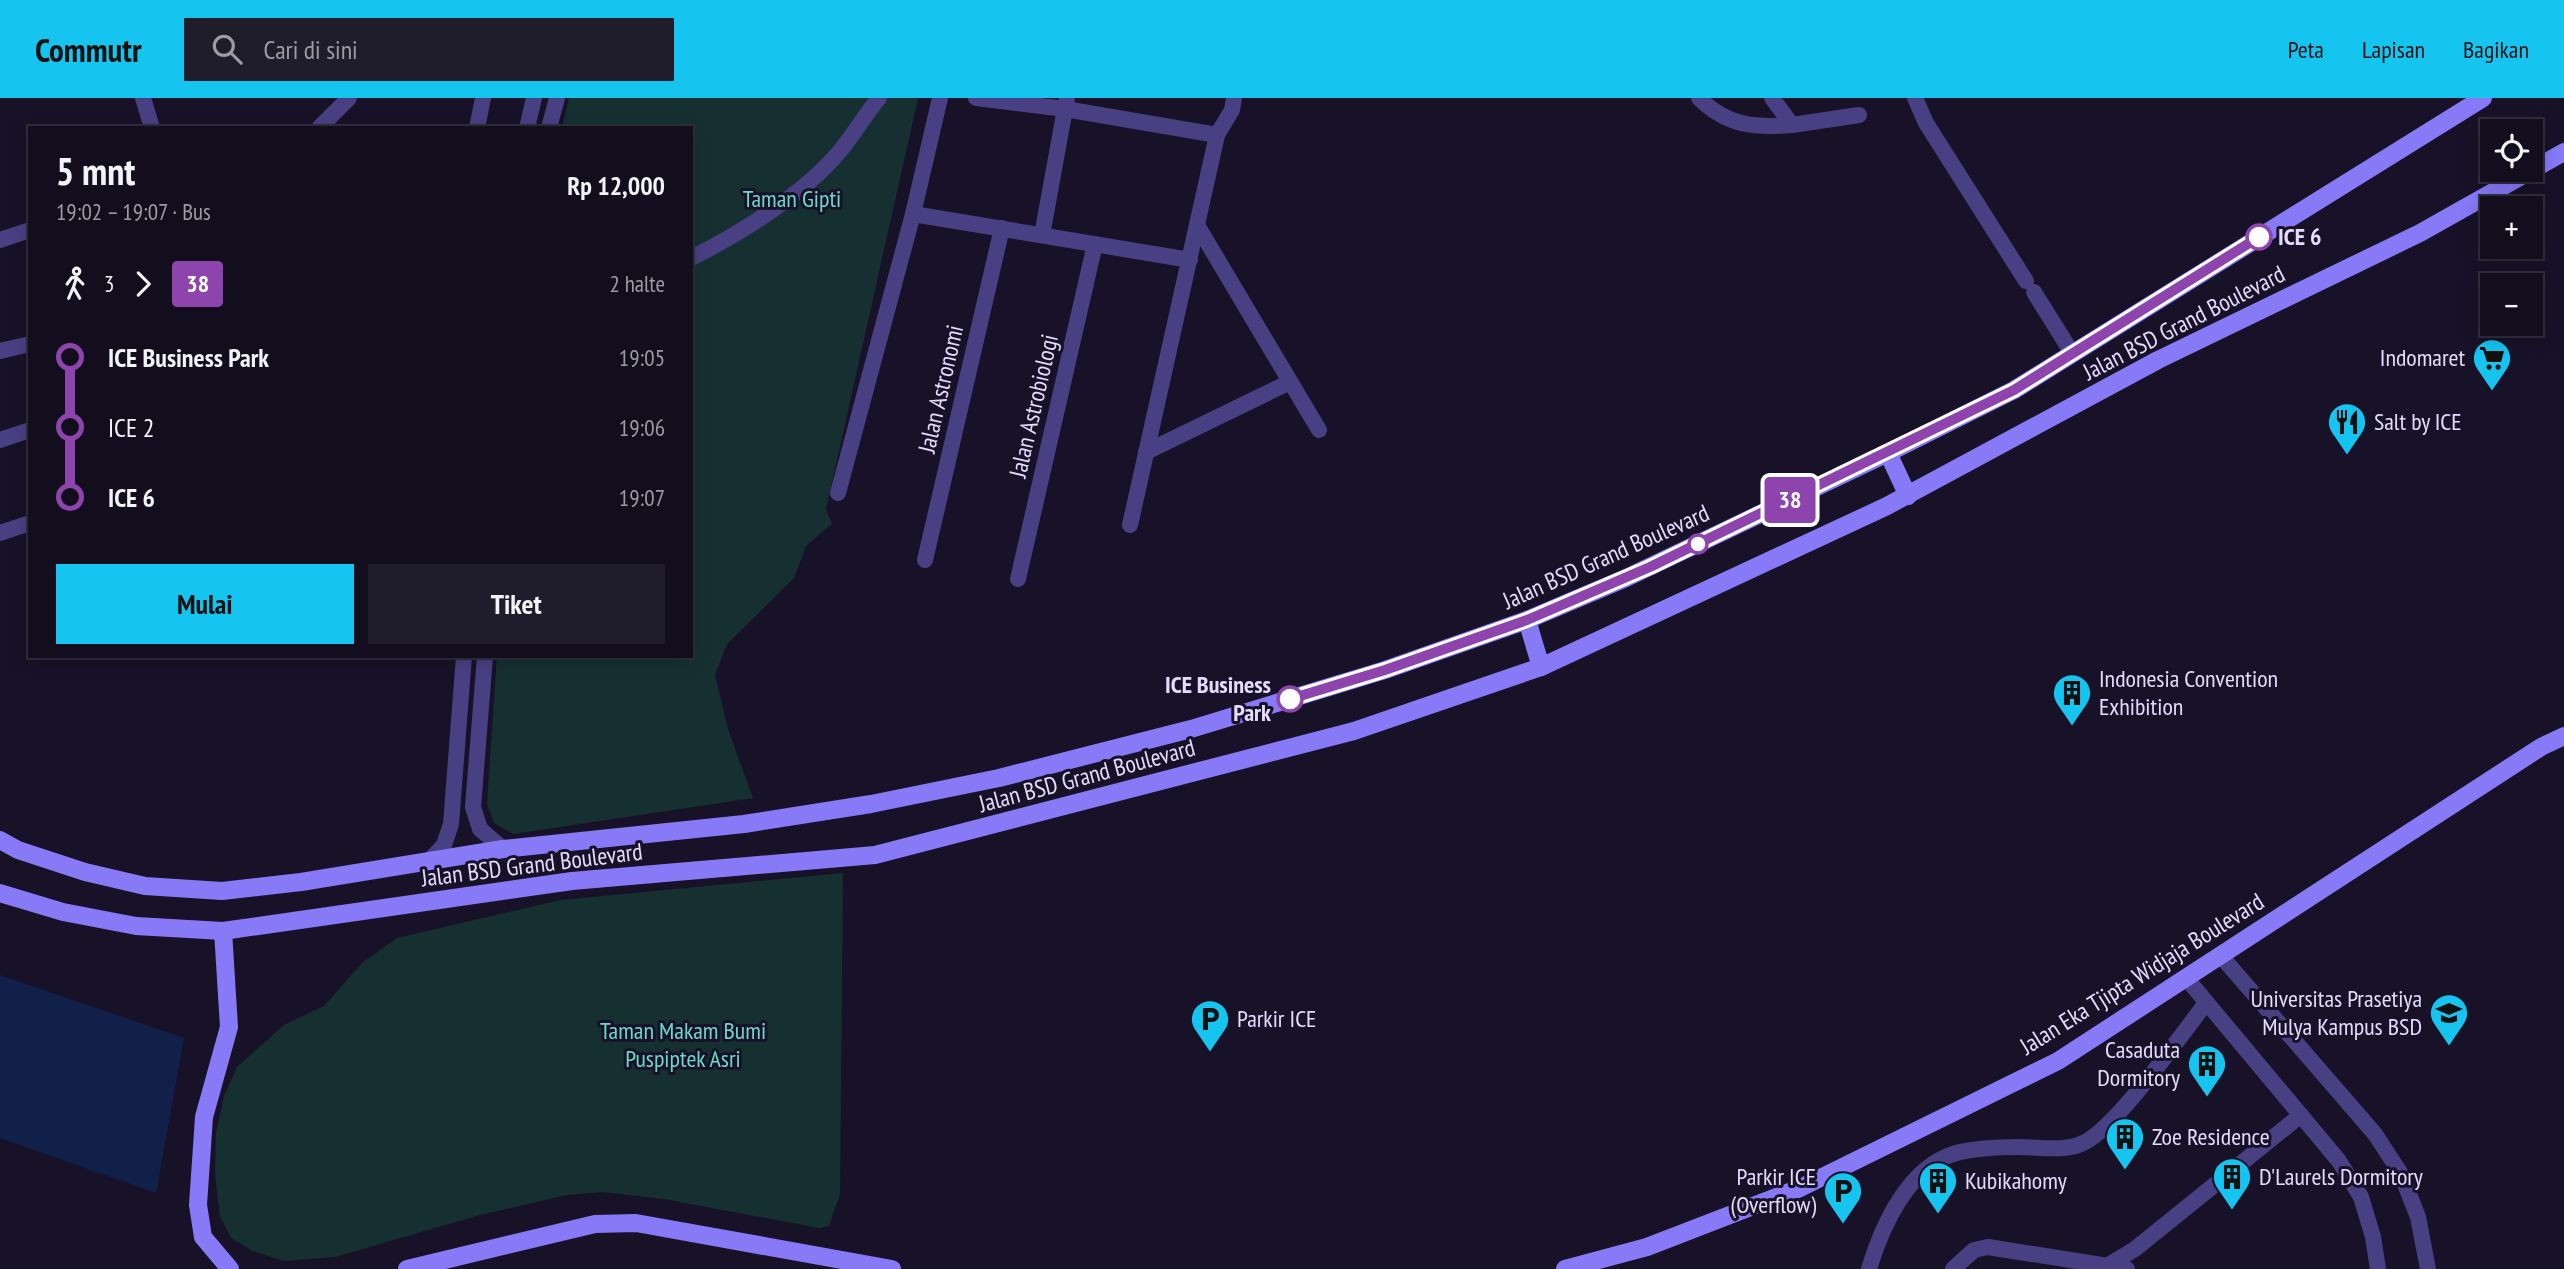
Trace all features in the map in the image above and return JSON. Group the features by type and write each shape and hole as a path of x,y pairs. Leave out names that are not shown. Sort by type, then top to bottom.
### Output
{"main road":[{"name":"Jalan BSD Grand Boulevard","path":"0,841 85,872 145,886 222,891 301,882 503,849 744,824 985,781 1191,729 1385,670 1527,620 1626,578 1888,453 2014,390 2483,98"},
{"name":"Jalan BSD Grand Boulevard","path":"0,893 63,912 124,923 223,931 572,881 875,856 1354,731 1541,667 1908,496 2158,360 2420,233 2564,152"},
{"path":"1888,453 1908,496"},
{"path":"1527,620 1541,667"},
{"name":"Jalan Eka Tjipta Widjaja Boulevard","path":"1566,1269 1647,1247 1800,1188 2058,1061 2437,813 2541,747 2564,736"},
{"path":"223,931 229,1027 204,1117 198,1205 203,1237 228,1268"},
{"path":"407,1269 522,1240 616,1222 636,1223 892,1269"}],"street":[{"path":"143,98 151,126"},
{"path":"321,126 349,98"},
{"path":"477,126 483,98"},
{"path":"524,98 527,126"},
{"path":"527,126 534,98"},
{"path":"550,126 557,98"},
{"path":"693,257 769,210 814,178 840,151 879,98"},
{"path":"838,493 914,214 940,98"},
{"path":"976,98 1066,103 1217,135"},
{"path":"1129,525 1217,135 1232,110 1234,98"},
{"path":"1699,98 1719,116 1752,127 1792,125 1859,115"},
{"path":"1772,98 1792,125"},
{"path":"1915,98 1926,123 2072,353"},
{"path":"1042,235 1066,103"},
{"path":"914,214 1190,260"},
{"path":"1197,225 1319,430"},
{"name":"Jalan Astronomi","path":"925,560 1002,228"},
{"path":"0,240 28,231"},
{"name":"Jalan Astrobiologi","path":"1018,579 1095,244"},
{"path":"0,351 28,344"},
{"path":"1146,452 1290,382"},
{"path":"0,440 28,431"},
{"path":"0,533 28,524"},
{"path":"429,861 444,845 451,824 464,658"},
{"path":"485,658 473,807 480,829 503,849"},
{"path":"2221,956 2375,1134 2401,1174 2418,1217 2428,1269"},
{"path":"2187,979 2339,1161 2361,1197 2374,1237 2378,1269"},
{"path":"1869,1269 1891,1213 1911,1186 1929,1169 1954,1154 1992,1148 2059,1148 2085,1143 2120,1110 2206,1003"},
{"path":"2110,1264 2135,1248 2301,1115"},
{"path":"1953,1269 1959,1260 1988,1247 2018,1254 2110,1264 2127,1269"}],"green space":[{"name":"Taman Gipti","path":"569,98 918,98 826,509 832,524 806,546 794,578 727,644 715,675 728,729 753,798 513,834 494,823 487,804 497,658 693,658 693,126 562,126"},
{"name":"Taman Makam Bumi Puspiptek Asri","path":"843,873 840,1194 829,1226 819,1228 664,1199 603,1192 567,1195 480,1215 335,1257 284,1261 253,1251 231,1238 220,1216 215,1174 216,1133 224,1096 237,1067 284,1025 324,1006 362,963 397,938 561,900"}],"water":[{"path":"0,975 184,1038 156,1193 0,1138"}],"bus line":[{"name":"38","path":"1290,699 1385,670 1527,620 1650,567 2014,390 2259,237"}],"place":[{"name":"ICE 6","path":"2259,237"},
{"name":"Indomaret","path":"2492,392"},
{"name":"Salt by ICE","path":"2347,456"},
{"name":"ICE Business Park","path":"1290,699"},
{"name":"Indonesia Convention Exhibition","path":"2072,727"},
{"name":"Universitas Prasetiya Mulya Kampus BSD","path":"2449,1047"},
{"name":"Parkir ICE","path":"1210,1053"},
{"name":"Casaduta Dormitory","path":"2207,1098"},
{"name":"Zoe Residence","path":"2125,1171"},
{"name":"D'Laurels Dormitory","path":"2232,1211"},
{"name":"Kubikahomy","path":"1938,1215"},
{"name":"Parkir ICE (Overflow)","path":"1843,1225"}]}
